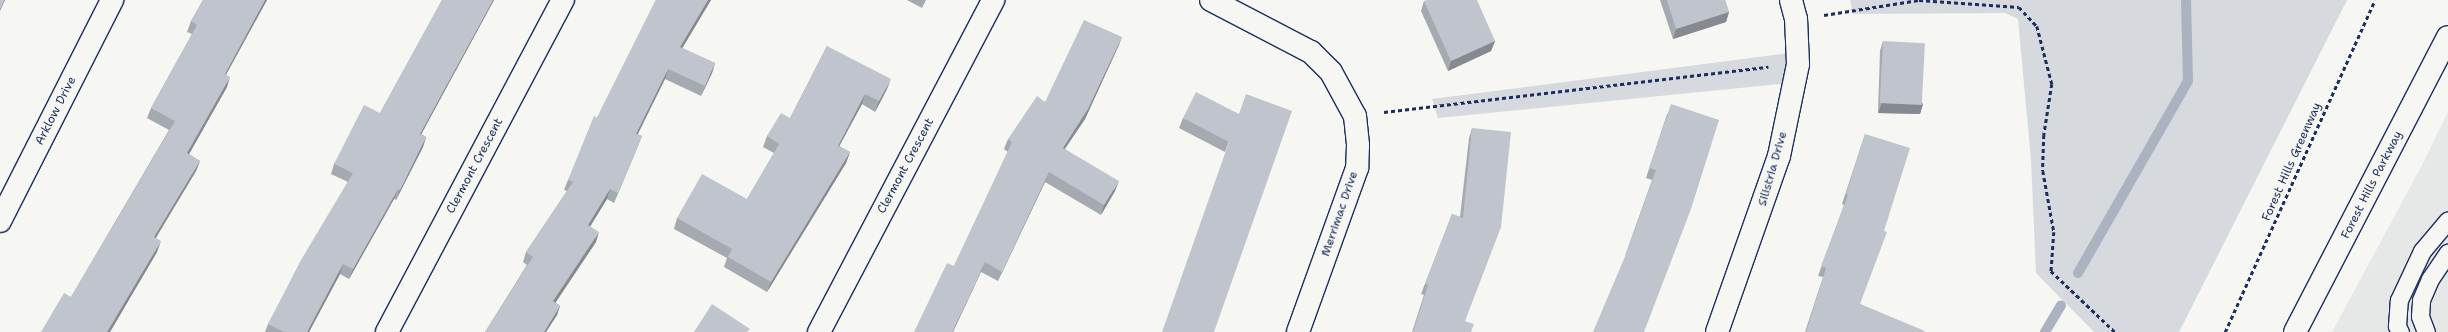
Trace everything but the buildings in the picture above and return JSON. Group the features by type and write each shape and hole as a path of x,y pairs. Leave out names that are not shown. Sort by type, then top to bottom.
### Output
{"street":[{"name":"Arklow Drive","path":"0,221 112,0"},
{"name":"Clermont Crescent","path":"387,332 563,0"},
{"name":"Clermont Crescent","path":"819,332 993,0"},
{"name":"Merrimac Drive","path":"1211,0 1311,52 1331,72 1354,116 1358,146 1357,168 1298,332"},
{"name":"Silistria Drive","path":"1717,332 1779,156 1798,64 1794,10"},
{"name":"Forest Hills Parkway","path":"2295,332 2448,37"}],"lane":[{"path":"2400,332 2397,326 2399,300 2422,251 2448,220"},
{"path":"2426,332 2420,316 2421,300 2430,279 2448,252"}],"path":[{"path":"1794,10 1919,0 2019,7 2037,26 2052,84 2044,135 2043,171 2054,232 2051,271 2115,332"},
{"name":"Forest Hills Greenway","path":"2225,332 2375,0"},
{"path":"1354,116 1798,64"}],"shaded area":[{"path":"1850,0 2347,0 2179,332 2094,332 2036,273 2031,160 2018,19 2005,13 1853,14"},
{"path":"1790,53 1789,83 1438,118 1432,99"},
{"path":"2448,112 2448,332 2332,332 2421,167"}],"waterway":[{"path":"2078,273 2188,81 2186,0"},
{"path":"2045,332 2061,305"}]}
